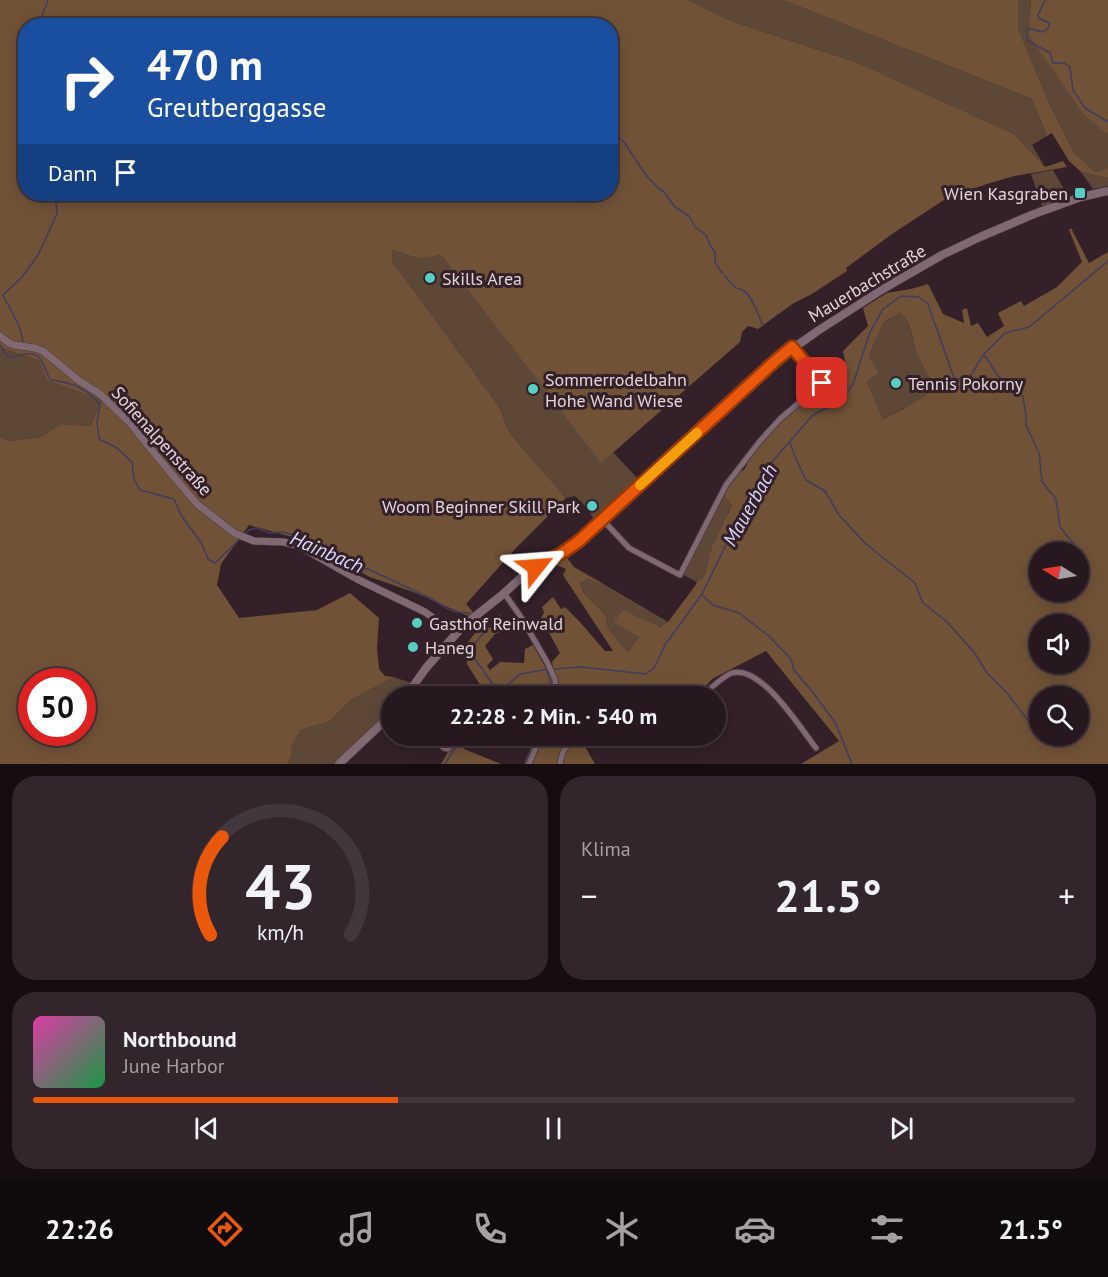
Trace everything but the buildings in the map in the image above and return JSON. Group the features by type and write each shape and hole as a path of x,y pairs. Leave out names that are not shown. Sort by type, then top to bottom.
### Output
{"main road":[{"name":"Mauerbachstraße","path":"458,632 530,571 575,544 792,347 883,289 947,252 1034,214 1081,197 1108,191"},
{"path":"413,686 458,632"},
{"path":"339,764 381,724"}],"street":[{"name":"Sofienalpenstraße","path":"0,336 9,343 43,351 78,380 100,394 131,424 197,504 239,536 259,542 284,542 298,546 357,579 425,612 458,632"},
{"path":"792,347 822,383"},
{"path":"603,519 629,548 680,575 726,485 780,419 834,372"},
{"path":"504,593 547,662 554,675 556,686"},
{"path":"712,686 732,673 744,674 768,687 816,748"},
{"path":"441,746 448,749"},
{"path":"529,764 536,746"},
{"path":"560,764 567,746"}],"shaded area":[{"path":"0,0 688,0 731,21 858,63 1014,134 1045,167 1063,161 1067,167 1014,176 947,198 892,234 846,268 847,271 794,303 758,329 748,326 742,332 740,342 601,463 441,255 420,259 393,250 392,261 500,408 513,437 566,498 517,547 466,604 473,612 468,616 416,593 370,577 296,538 249,525 221,564 217,585 239,618 317,610 350,593 379,618 377,648 379,669 385,676 394,677 352,699 330,721 300,730 291,747 288,764 0,764 0,437 8,441 40,437 61,424 90,426 102,400 47,380 39,361 0,347"},
{"path":"688,0 783,0 1032,99 1047,136 1032,145 1045,167 1014,134 858,63 731,21"},
{"path":"783,0 1018,0 1018,28 1048,101 1074,153 1096,172 1108,168 1108,178 1081,172 1069,161 1052,133 1047,136 1032,99"},
{"path":"1018,0 1031,0 1028,34 1108,135 1108,168 1096,172 1074,153 1048,101 1018,28"},
{"path":"1031,0 1108,0 1108,135 1082,112 1028,34"},
{"path":"1053,170 1071,198 1012,221 1010,219 1047,205 1042,206 1031,174"},
{"path":"1081,172 1108,178 1108,186 1093,189"},
{"path":"1071,228 1089,263 1108,252 1108,764 801,764 839,741 766,651 712,679 706,686 481,686 467,664 467,643 481,626 475,621 480,617 489,628 495,625 501,615 502,625 506,630 495,634 485,646 493,659 487,666 490,670 500,662 524,663 525,649 533,645 548,672 554,671 552,662 560,653 541,618 544,613 542,607 553,597 561,609 565,607 605,651 613,651 563,575 566,569 553,564 562,558 567,558 574,567 607,586 588,579 580,583 583,592 606,616 607,627 628,652 639,637 614,622 623,610 659,627 668,622 697,582 704,577 712,546 732,505 725,496 731,480 744,470 773,430 838,373 845,362 843,351 868,326 863,308 887,293 928,284 943,314 964,323 962,310 967,308 971,326 978,323 987,337 1004,326 998,313 1021,301 1024,306 1057,287 1082,262 1069,230","holes":["900,313 909,323 916,352 931,382 927,395 883,419 867,382 879,373 868,356 884,322"]},
{"path":"393,250 420,259 441,255 601,462 613,452 638,479 594,519 575,496 566,498 513,437 500,408 392,261"},
{"path":"900,313 909,323 916,352 931,382 927,396 883,419 867,382 879,373 867,356 884,322"},
{"path":"0,347 39,361 48,380 102,400 90,426 61,424 40,437 7,441 0,437"},
{"path":"726,487 732,505 712,546 704,577 697,582 684,575 685,570"},
{"path":"588,579 607,586 668,622 639,637 628,652 607,627 606,616 583,592 580,583"},
{"path":"394,677 411,683 408,686 381,686 381,720 334,764 288,764 291,756 290,747 300,730 330,721 352,699"},
{"path":"452,746 466,746 464,749 501,764 441,764"},
{"path":"531,746 585,746 595,764 524,764"}],"waterway":[{"path":"41,18 48,0"},
{"path":"1045,0 1038,15 1039,18 1049,23 1049,27 1043,32 1027,30 1027,40 1050,53 1053,63 1064,63 1070,67 1073,90 1085,108 1108,122"},
{"path":"618,137 624,142 645,174 664,192 675,207 689,216 695,227 706,235 715,252 715,262 722,273"},
{"path":"23,345 19,326 3,295 22,277 38,255 57,214 56,201"},
{"name":"Mauerbach","path":"554,669 581,667 646,674 654,668 665,645 702,594 764,471 813,415 841,401 853,384 870,332 883,309 901,296 919,297 928,304 954,378 968,380 984,354 1005,333 1029,327 1108,261"},
{"path":"725,276 735,287 746,293 762,324"},
{"path":"785,348 803,336"},
{"name":"Hainbach","path":"0,345 8,357 27,354 37,356 51,380 78,387 96,399 100,405 97,422 99,439 117,448 132,462 134,479 140,490 174,499 181,515 202,544 208,559 215,563 240,539"},
{"path":"985,356 998,376 1023,397 1026,425 1039,453 1042,482 1056,499 1060,527 1072,542"},
{"path":"790,443 806,480 825,491 839,515 866,544 915,583 923,603 946,621 974,652 987,673 1007,693 1029,722"},
{"name":"Hainbach","path":"244,535 249,530 257,528 269,533 283,532 304,538 330,556 344,556 355,567 368,569 448,609 472,615"},
{"path":"703,596 713,605 739,613 769,636 791,659 794,670 836,724 852,764"},
{"name":"Hainbach","path":"476,618 484,624 484,632 471,649 473,656 494,686"},
{"name":"Mauerbach","path":"506,686 520,674 549,669"},
{"path":"547,671 551,686"},
{"name":"Mauerbach","path":"445,764 456,746"},
{"path":"525,764 532,746"}],"slow traffic":[{"path":"640,485 697,433"}],"place":[{"name":"Wien Kasgraben","path":"1080,193"},
{"name":"Skills Area","path":"430,278"},
{"name":"Tennis Pokorny","path":"896,383"},
{"name":"Sommerrodelbahn Hohe Wand Wiese","path":"533,389"},
{"name":"Woom Beginner Skill Park","path":"592,506"},
{"name":"Gasthof Reinwald","path":"417,623"},
{"name":"Haneg","path":"413,647"}],"route":[{"path":"536,567 579,541 792,347 822,383"}]}
